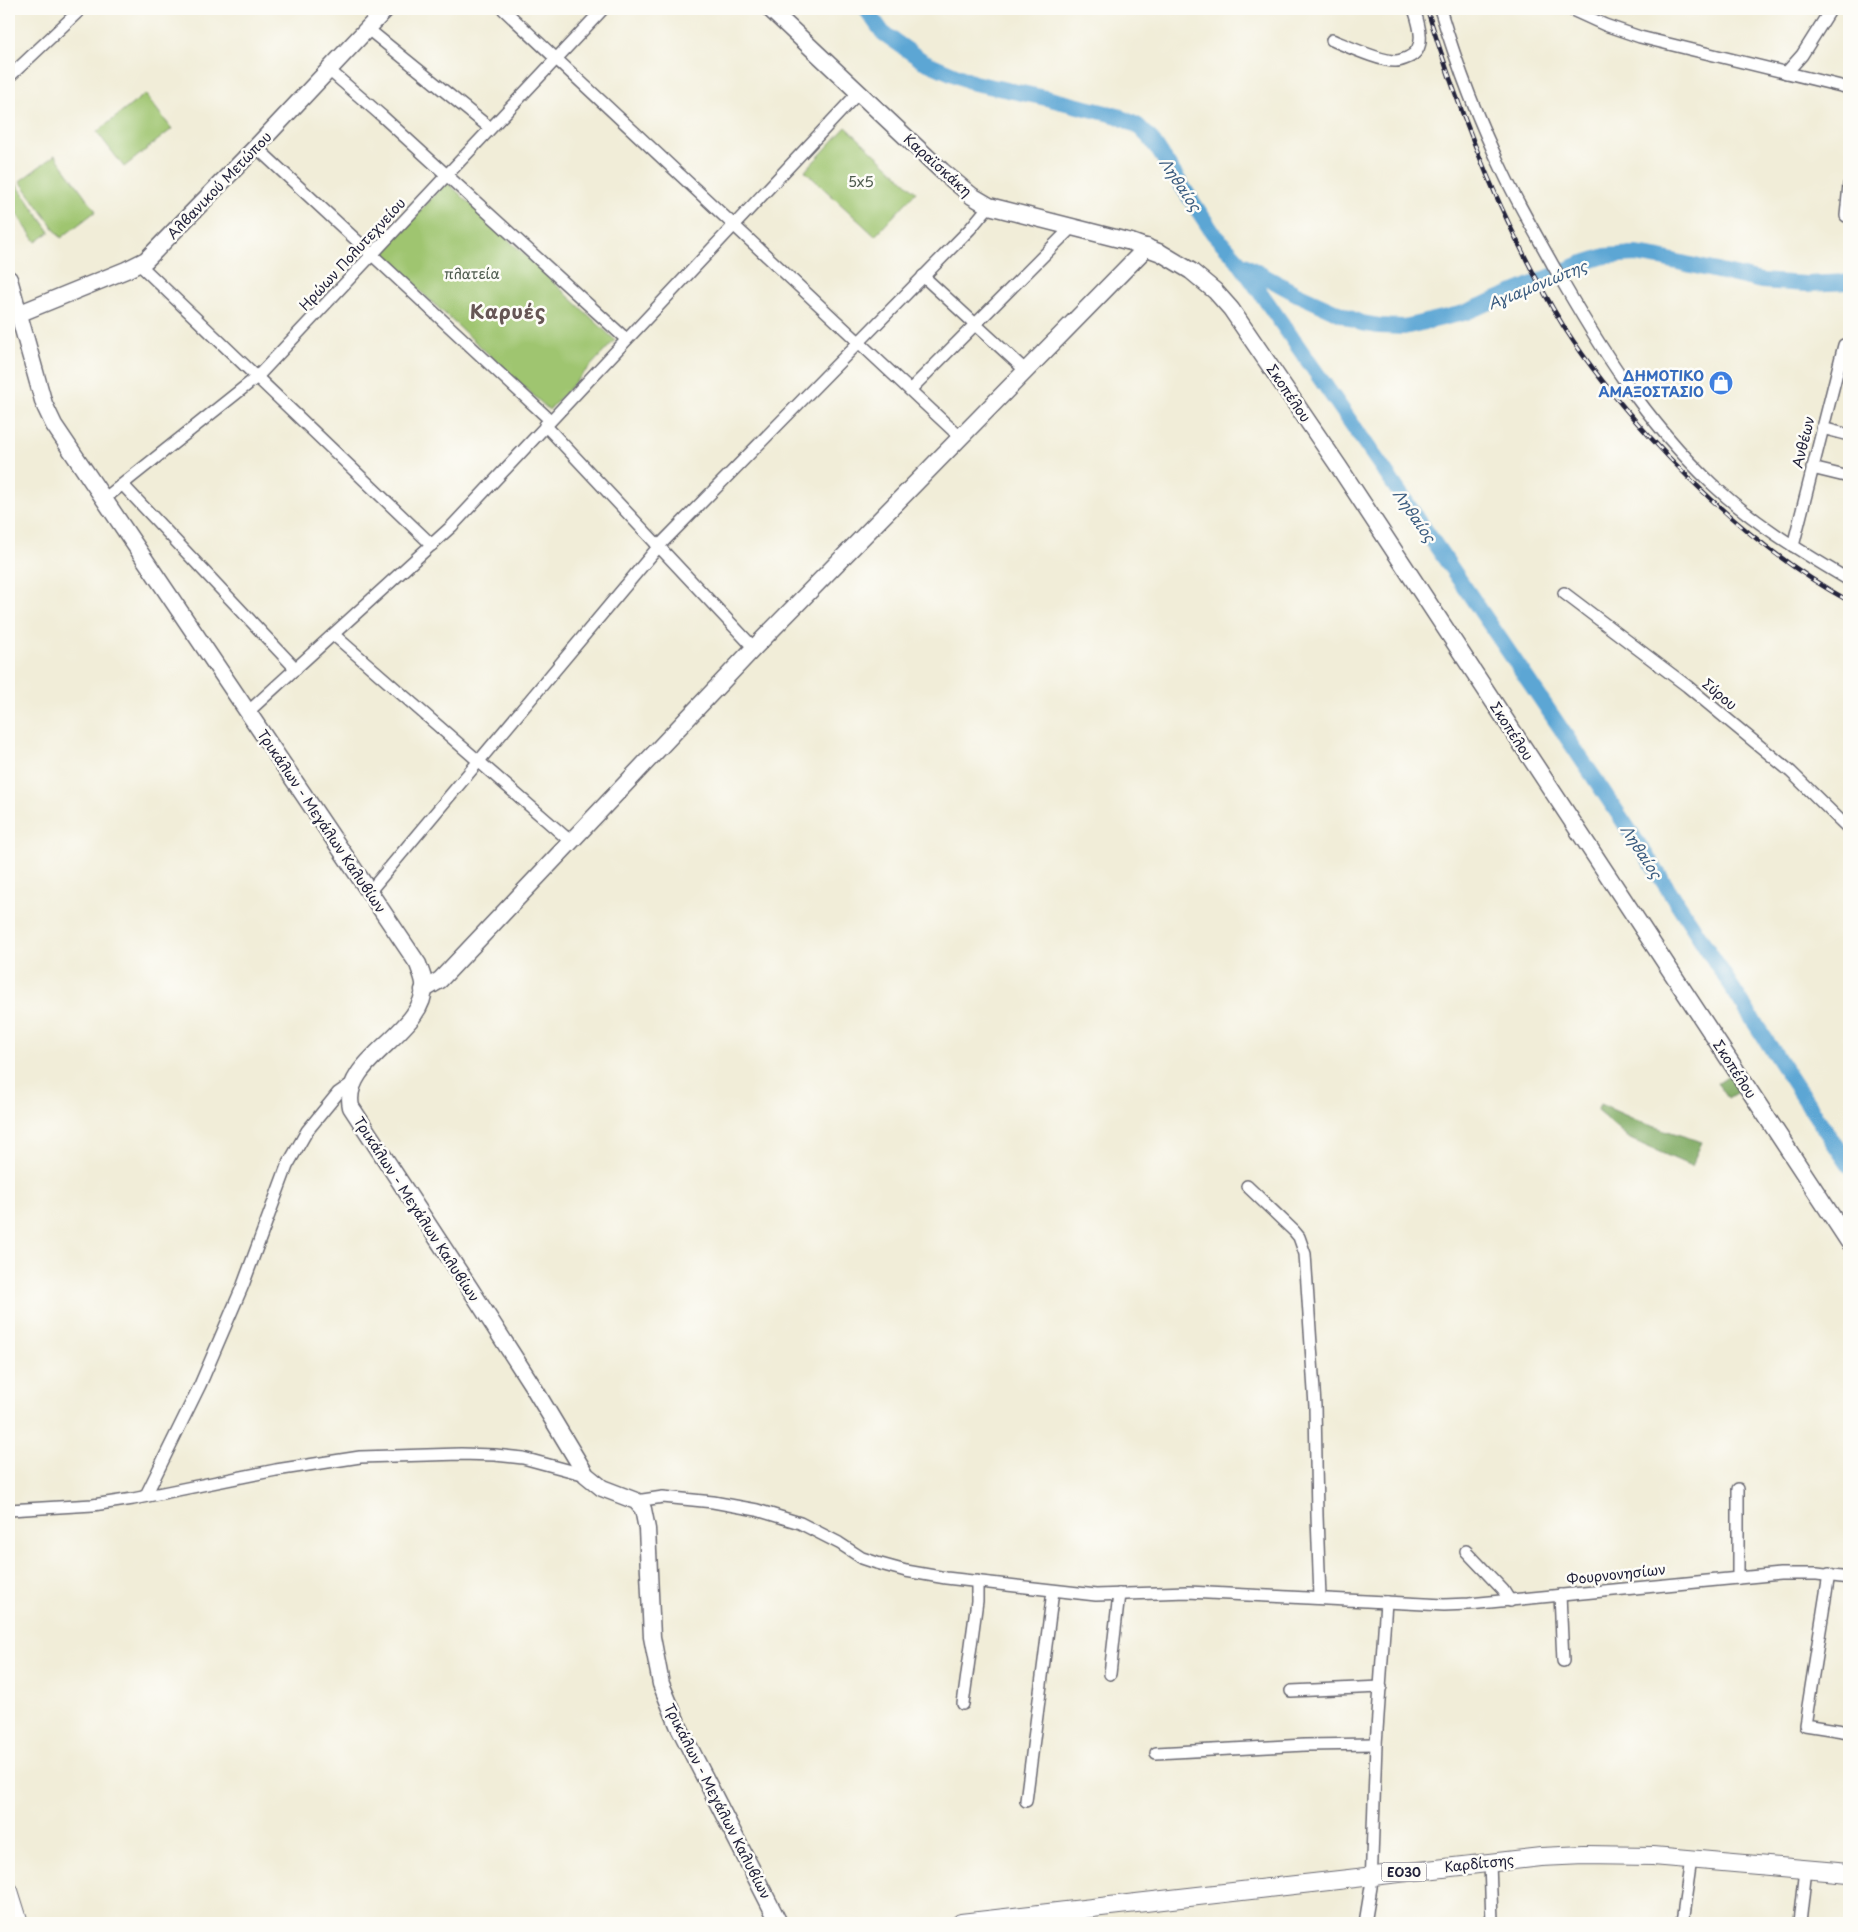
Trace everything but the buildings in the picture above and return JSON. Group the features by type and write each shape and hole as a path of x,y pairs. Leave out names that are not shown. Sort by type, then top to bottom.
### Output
{"main road":[{"name":"Καρδίτσης","path":"960,1923 1541,1856 1653,1856 1849,1872"},
{"path":"9,1890 19,1923"}],"street":[{"path":"9,77 81,9"},
{"name":"Αλβανικού Μετώπου","path":"18,314 138,264 156,250 386,9"},
{"path":"503,9 960,438"},
{"name":"Ηρώων Πολυτεχνείου","path":"104,499 256,377 603,9"},
{"name":"Καραϊσκάκη","path":"773,9 963,189 989,206 1147,247"},
{"path":"1332,40 1397,62 1412,56 1419,48 1421,39 1414,9"},
{"path":"1440,9 1453,50 1482,126 1504,174 1570,295 1618,374 1666,435 1709,481 1730,500 1764,527 1849,580"},
{"path":"1786,73 1802,55 1831,9"},
{"path":"1577,10 1640,37 1849,88"},
{"path":"368,29 490,128"},
{"path":"329,70 626,339"},
{"path":"249,711 432,545 491,485 547,423 859,92"},
{"path":"256,147 371,254 547,423 754,648"},
{"path":"1846,216 1849,185"},
{"path":"370,891 659,546 970,229 989,206"},
{"path":"910,390 1072,227"},
{"path":"146,1496 200,1385 235,1303 287,1166 307,1131 338,1093 351,1085 358,1074 413,1014 421,1002 424,990 440,980 754,648 1147,247"},
{"name":"Σκοπέλου","path":"1147,247 1169,257 1191,271 1223,299 1244,326 1849,1242"},
{"path":"138,264 432,545"},
{"path":"924,276 1026,370"},
{"name":"Τρικάλων - Μεγάλων Καλυβίων","path":"9,279 44,404 50,418 418,964 424,982 424,990"},
{"name":"Ανθέων","path":"1793,546 1822,428 1847,346"},
{"path":"1822,428 1849,435"},
{"path":"1812,468 1849,478"},
{"path":"123,485 296,669"},
{"name":"Σύρου","path":"1564,593 1687,686 1791,772 1849,829"},
{"path":"334,634 570,842"},
{"name":"Τρικάλων - Μεγάλων Καλυβίων","path":"351,1085 349,1100 357,1118 532,1385 586,1475 602,1488 636,1502 642,1507 646,1517 652,1637 663,1691 682,1733 779,1923"},
{"path":"1247,1186 1294,1231 1304,1254 1315,1406 1320,1598"},
{"path":"9,1510 94,1505 133,1500 276,1470 360,1457 461,1454 495,1455 523,1458 586,1475"},
{"path":"1738,1489 1738,1578"},
{"name":"Φουρνονησίων","path":"636,1502 663,1497 713,1502 757,1510 800,1523 840,1543 862,1558 888,1567 977,1581 1096,1595 1188,1592 1444,1605 1510,1601 1797,1573 1829,1574 1849,1578"},
{"path":"1466,1551 1503,1590 1510,1601"},
{"path":"1829,1574 1806,1725 1849,1732"},
{"path":"963,1704 977,1601 977,1581"},
{"path":"1026,1802 1053,1591"},
{"path":"1110,1674 1118,1594"},
{"path":"1560,1595 1563,1661"},
{"path":"1365,1923 1370,1902 1376,1744 1386,1602"},
{"path":"1291,1691 1381,1687"},
{"path":"1156,1754 1305,1745 1376,1744"},
{"path":"1682,1923 1691,1859"},
{"path":"1490,1862 1492,1923"},
{"path":"1800,1923 1806,1869"}],"green space":[{"path":"145,94 172,129 124,167 97,132"},
{"name":"5x5","path":"846,127 916,192 875,236 805,171"},
{"path":"55,155 96,211 61,238 20,181"},
{"path":"15,182 50,232 36,242 9,203 9,186"},
{"name":"πλατεία","path":"447,182 615,340 549,410 380,254"},
{"path":"1729,1075 1739,1091 1728,1098 1717,1083"},
{"path":"1600,1104 1643,1123 1702,1142 1691,1166 1630,1139 1597,1111"}],"waterway":[{"name":"Ληθαίος","path":"866,9 883,33 923,61 974,83 1118,116 1138,126 1151,139 1213,233 1236,258 1602,789 1849,1165"},
{"name":"Αγιαμονιώτης","path":"1244,265 1297,294 1361,323 1404,327 1464,313 1583,263 1605,256 1636,254 1761,281 1806,284 1849,282"}],"railway":[{"path":"1427,9 1454,90 1504,213 1543,290 1583,356 1638,424 1672,461 1718,506 1743,528 1794,567 1849,601"}],"place":[{"name":"ΔΗΜΟΤΙΚΟ ΑΜΑΞΟΣΤΑΣΙΟ","path":"1721,383"}],"district":[{"name":"Καρυές","path":"508,311"}]}
